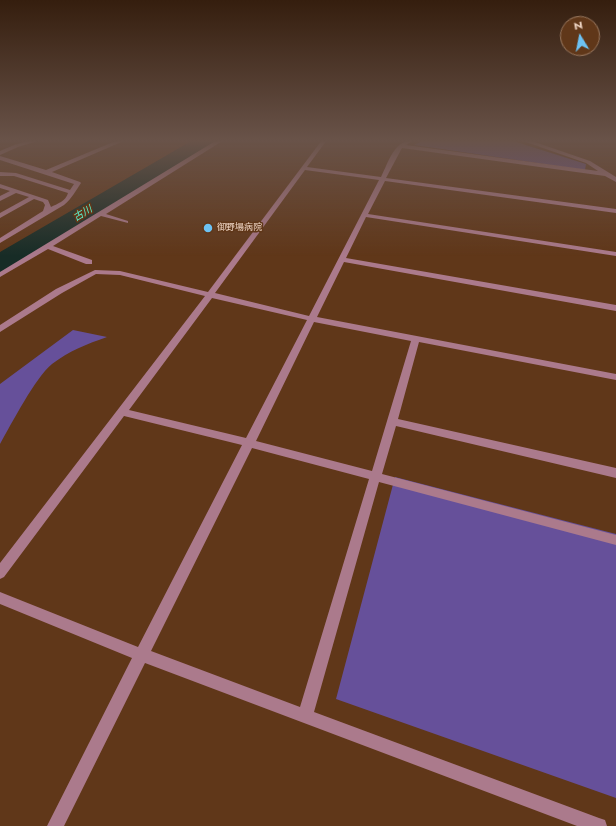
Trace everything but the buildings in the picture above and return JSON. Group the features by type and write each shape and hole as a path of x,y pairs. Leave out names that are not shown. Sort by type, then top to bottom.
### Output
{"street":[{"path":"28,179 71,192"},
{"path":"0,241 46,212 62,204 70,197 71,192 78,183 68,179"},
{"path":"0,275 158,179"},
{"path":"0,573 210,295 295,179"},
{"path":"372,179 616,211"},
{"path":"54,826 382,180"},
{"path":"0,186 46,201 48,205 46,212"},
{"path":"2,197 15,191"},
{"path":"0,216 34,197"},
{"path":"100,214 126,222"},
{"path":"364,215 616,254"},
{"path":"47,246 89,262"},
{"path":"342,259 616,308"},
{"path":"0,329 59,291 95,272 120,273 312,319 616,377"},
{"path":"305,716 416,338"},
{"path":"122,412 249,443 616,540"},
{"path":"391,421 616,472"},
{"path":"0,598 142,655 599,826"}],"shaded area":[{"path":"73,330 107,337 85,345 58,359 45,371 24,401 0,444 0,384"},
{"path":"395,477 616,534 616,798 336,699"}],"waterway":[{"name":"古川","path":"0,264 24,248 142,179"}],"place":[{"name":"御野場病院","path":"208,228"}]}
